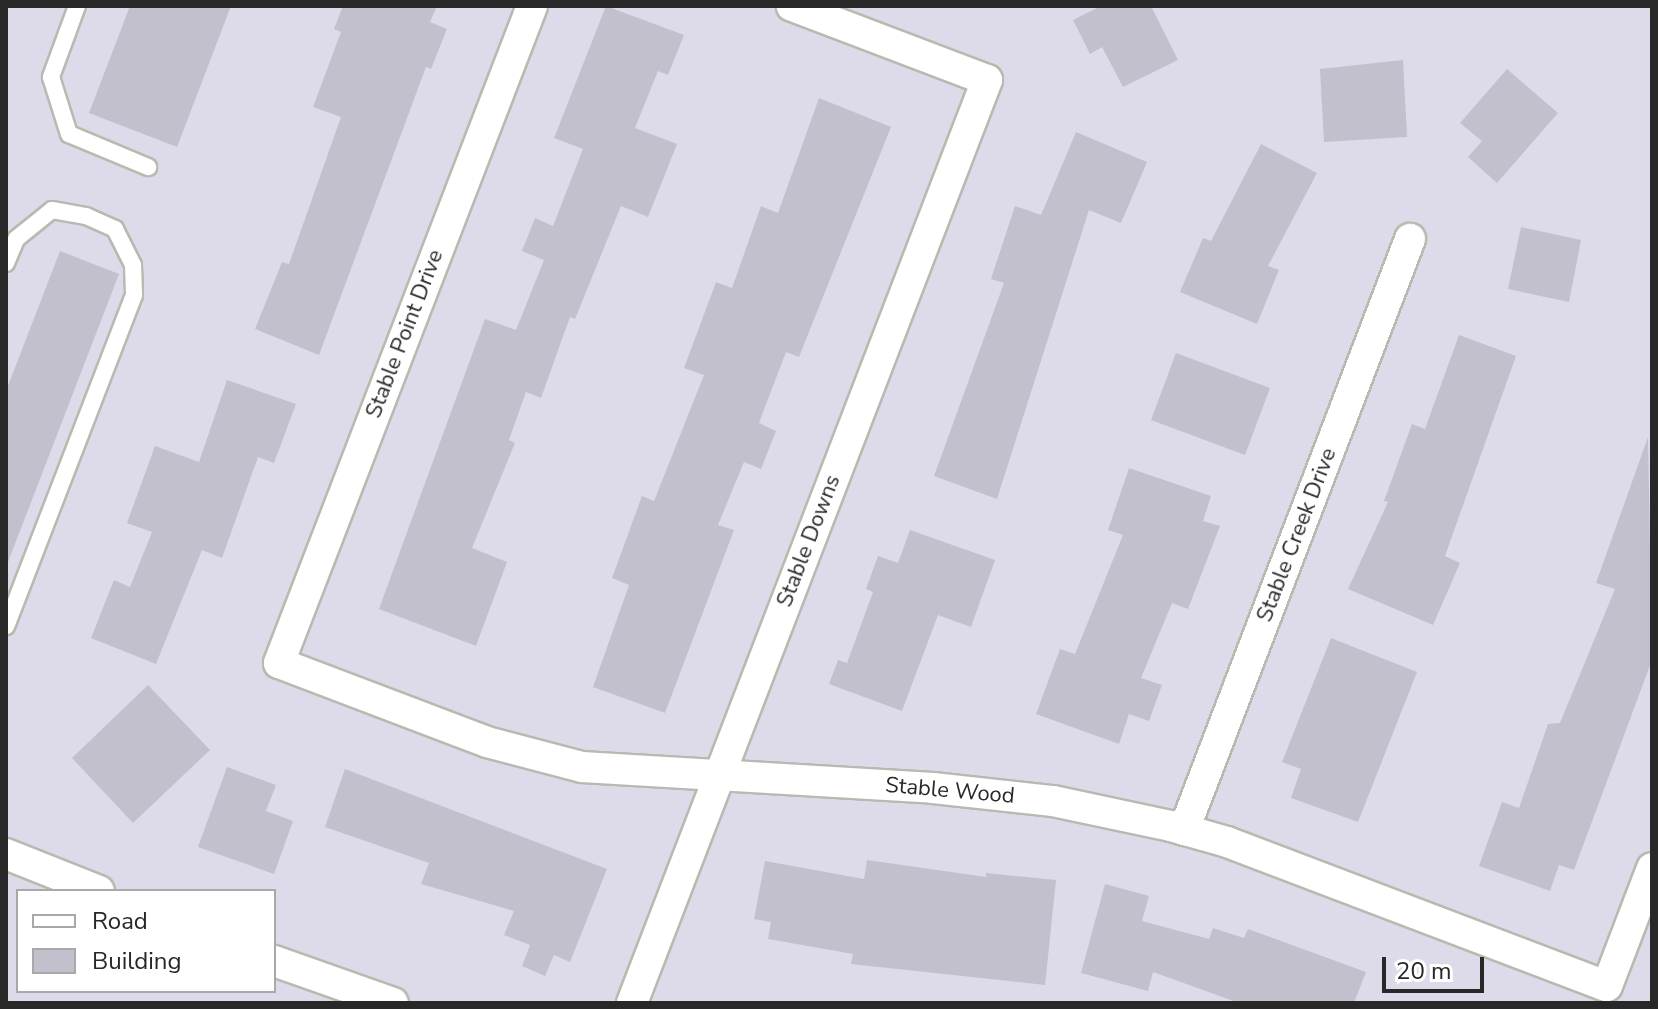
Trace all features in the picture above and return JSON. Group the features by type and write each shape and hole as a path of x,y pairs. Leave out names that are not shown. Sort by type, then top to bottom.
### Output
{"street":[{"name":"Stable Point Drive","path":"279,663 532,6"},
{"name":"Stable Downs","path":"632,1003 987,80 792,6"},
{"name":"Stable Creek Drive","path":"1184,830 1410,239"},
{"name":"Stable Wood","path":"279,663 533,757 637,774 718,775 1053,801 1184,830 1607,986 1652,868"},
{"path":"6,854 94,889"},
{"path":"276,962 393,1003"}],"lane":[{"path":"77,6 51,77 69,134 148,167"},
{"path":"6,263 16,239 52,210 86,216 115,229 133,265 134,295 6,626"}],"building":[{"path":"130,6 231,6 177,147 89,113"},
{"path":"343,6 437,6 430,22 447,29 431,69 426,67 319,355 255,329 282,262 289,264 341,117 313,107 341,32 334,29"},
{"path":"606,6 684,35 668,75 658,71 635,128 677,144 648,217 621,206 575,319 570,317 541,398 526,392 509,440 515,443 472,548 507,562 476,646 379,609 485,319 516,330 544,260 522,251 535,218 553,226 583,149 554,138"},
{"path":"1101,6 1151,6 1178,60 1123,87 1102,47 1090,54 1073,20"},
{"path":"1403,60 1407,137 1324,142 1320,69"},
{"path":"1507,69 1558,113 1497,183 1468,157 1482,141 1460,123"},
{"path":"819,98 891,127 799,357 786,352 759,423 776,431 761,469 744,462 718,525 734,530 665,713 593,687 629,585 612,578 642,496 654,501 704,375 684,368 716,282 732,288 761,206 778,213"},
{"path":"1076,132 1147,162 1121,223 1089,210 997,499 934,476 1004,283 991,279 1015,206 1041,215"},
{"path":"1261,144 1317,173 1268,266 1279,270 1257,324 1180,292 1203,238 1211,241"},
{"path":"1521,227 1581,240 1569,302 1508,289"},
{"path":"60,251 119,274 8,562 6,391"},
{"path":"1459,335 1516,356 1445,556 1460,563 1433,625 1348,589 1388,502 1384,501 1412,424 1425,429"},
{"path":"1176,353 1270,388 1245,455 1151,420"},
{"path":"227,380 296,404 274,463 258,457 222,558 202,550 156,664 91,638 114,580 130,587 152,532 127,523 155,446 199,462"},
{"path":"1648,437 1652,660 1574,870 1559,865 1550,891 1479,866 1502,802 1519,808 1548,724 1560,723 1615,589 1596,583"},
{"path":"1129,468 1211,496 1203,521 1220,526 1188,609 1172,603 1141,678 1162,685 1149,721 1129,714 1119,744 1036,714 1060,649 1075,654 1123,535 1108,530"},
{"path":"910,530 995,560 971,627 938,615 902,711 829,684 838,660 847,663 873,592 866,589 878,556 898,563"},
{"path":"1331,638 1417,672 1358,822 1291,798 1301,769 1282,762"},
{"path":"148,685 210,750 133,823 72,758"},
{"path":"227,767 276,785 266,811 293,821 274,874 198,847"},
{"path":"345,769 607,869 570,962 554,955 545,976 522,966 530,945 504,935 514,911 421,884 429,863 325,827"},
{"path":"867,860 986,877 986,873 1056,880 1045,985 851,964 853,954 768,939 771,922 754,919 765,861 864,879"},
{"path":"1105,884 1149,896 1142,921 1209,939 1213,928 1244,938 1248,929 1366,972 1354,1003 1239,1003 1153,972 1148,991 1081,973"}]}
